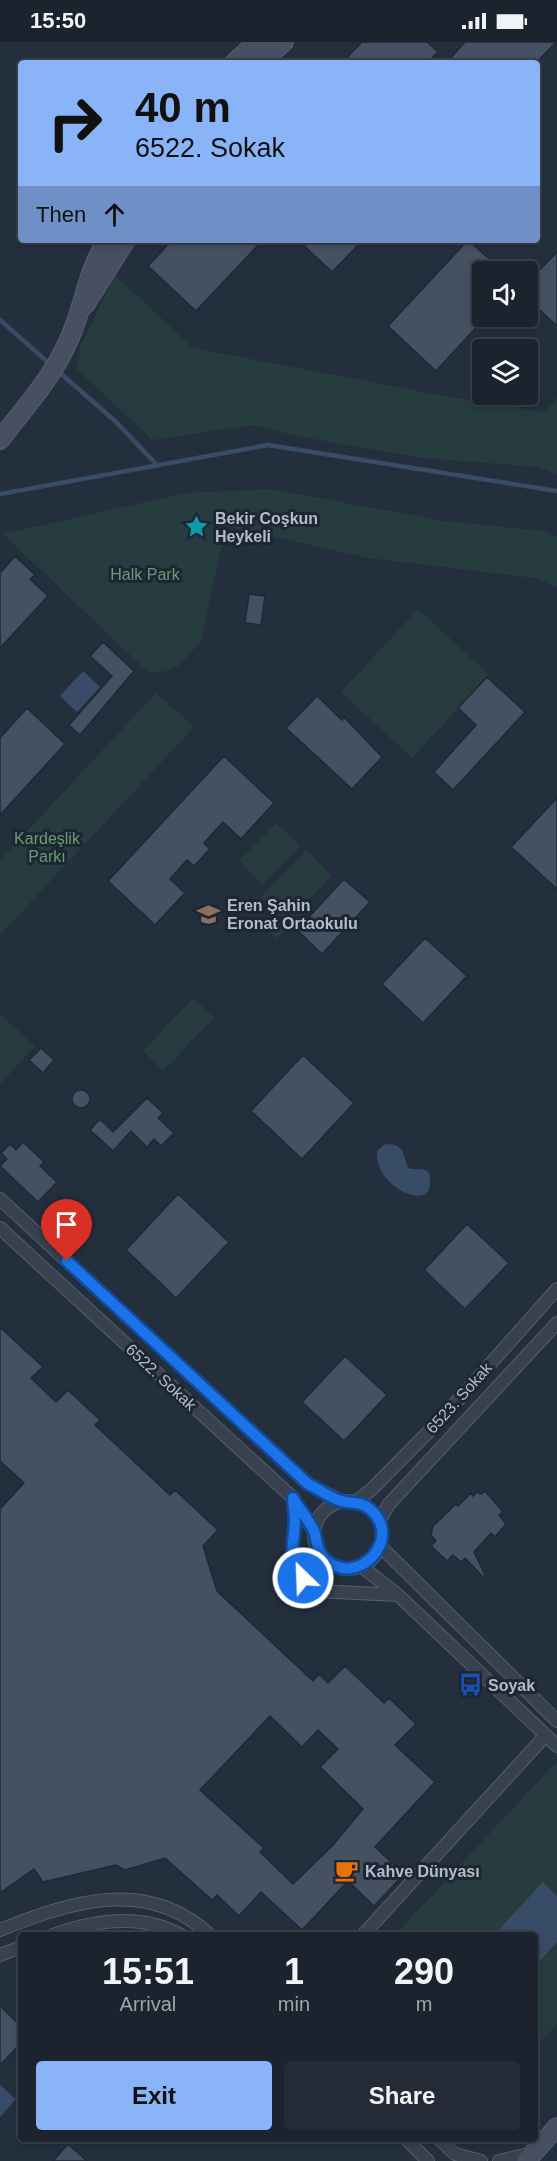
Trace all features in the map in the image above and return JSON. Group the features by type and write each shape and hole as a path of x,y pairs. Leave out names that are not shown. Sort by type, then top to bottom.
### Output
{"street":[{"path":"237,60 257,42"},
{"path":"263,60 284,42"},
{"path":"81,312 90,270 105,243"},
{"path":"0,440 38,390 66,346 81,312 103,281 124,243"},
{"name":"6522. Sokak","path":"0,1199 308,1484 349,1502"},
{"name":"6522. Sokak","path":"0,1228 293,1498 315,1533"},
{"name":"6523. Sokak","path":"349,1502 371,1490 444,1416 557,1289"},
{"name":"6523. Sokak","path":"379,1521 389,1504 557,1323"},
{"path":"293,1498 295,1520 291,1565 316,1591 399,1595"},
{"path":"349,1502 365,1505 379,1521 382,1529 380,1546 369,1561 361,1566 342,1568 325,1559 319,1552 315,1533 321,1515 327,1509 349,1502"},
{"path":"380,1546 557,1721"},
{"path":"361,1566 399,1595 557,1746"},
{"path":"366,1932 546,1735"},
{"path":"0,1930 56,1908 91,1901 136,1899 171,1910 205,1932"},
{"path":"61,1932 78,1926 131,1921 170,1932"},
{"path":"0,1955 18,1948"},
{"path":"499,2161 530,2157 557,2127"},
{"path":"409,2142 428,2161"},
{"path":"442,2142 455,2154 481,2161"}],"green space":[{"path":"115,275 193,348 472,400 472,405 501,405 545,412 557,398 557,474 538,467 424,458 296,436 254,425 152,440 76,368 81,345"},
{"name":"Halk Park","path":"270,489 444,521 544,531 557,537 557,587 535,578 368,558 226,526 201,641 181,664 168,671 149,673 3,534 186,493"},
{"path":"418,609 489,675 412,758 341,692"},
{"name":"Kardeşlik Parkı","path":"156,693 194,727 0,935 0,860"},
{"path":"276,823 300,846 263,884 239,861"},
{"path":"306,850 332,875 288,922 261,897"},
{"path":"272,911 288,927 277,939 260,923"},
{"path":"193,998 214,1018 163,1071 143,1051"},
{"path":"0,1014 35,1046 0,1084"},
{"path":"557,1761 557,2024 538,2045 538,1932 398,1932"}],"water":[{"path":"83,671 100,687 77,712 60,696"},
{"path":"385,1144 396,1145 402,1150 408,1168 428,1172 430,1179 428,1190 422,1195 403,1192 384,1175 378,1164 377,1151"},
{"path":"543,1882 557,1896 557,1942 538,1963 538,1932 497,1932"},
{"path":"0,2085 16,2099 0,2117"}],"building":[{"path":"362,42 427,42 438,52 430,60 345,60"},
{"path":"465,42 556,42 539,60 449,60"},
{"path":"169,243 260,243 196,311 148,266"},
{"path":"301,243 360,243 332,272"},
{"path":"465,243 471,243 492,261 472,261 472,327 477,327 436,371 388,326"},
{"path":"557,252 557,326 538,308 538,272"},
{"path":"15,556 35,575 30,579 48,596 0,648 0,573"},
{"path":"249,594 265,596 261,625 245,623"},
{"path":"103,642 134,671 80,735 69,725 112,676 90,656"},
{"path":"487,677 525,712 453,790 434,772 476,725 458,708"},
{"path":"317,696 342,720 344,717 382,757 352,789 286,728"},
{"path":"27,708 65,744 0,815 0,738"},
{"name":"Eren Şahin Eronat Ortaokulu","path":"224,756 274,803 241,839 223,822 204,843 210,849 194,866 187,860 170,879 185,893 155,925 108,881"},
{"path":"557,798 557,889 511,847"},
{"path":"344,879 370,902 322,954 297,930"},
{"path":"425,938 467,976 423,1023 382,984"},
{"path":"41,1048 54,1060 43,1073 29,1060"},
{"path":"303,1055 354,1103 302,1159 251,1111"},
{"path":"81,1090 87,1093 90,1099 87,1105 81,1108 75,1105 72,1099 75,1093"},
{"path":"147,1098 163,1113 158,1118 174,1133 161,1146 154,1139 147,1147 131,1131 113,1151 90,1130 100,1119 113,1132"},
{"path":"23,1142 44,1162 40,1166 57,1182 38,1202 0,1166 7,1159 1,1153 10,1144 16,1150"},
{"path":"178,1194 229,1242 176,1298 126,1250"},
{"path":"467,1224 509,1263 465,1309 424,1270"},
{"path":"0,1327 43,1367 31,1378 56,1402 68,1390 100,1420 95,1425 170,1495 175,1490 218,1530 203,1546 217,1591 313,1681 319,1674 328,1683 345,1666 384,1703 389,1698 416,1724 395,1745 435,1782 375,1847 404,1874 374,1906 348,1881 302,1930 261,1892 239,1916 217,1895 212,1900 165,1858 125,1870 116,1865 43,1882 34,1869 0,1893 0,1509 24,1483 0,1461","holes":["270,1716 302,1747 318,1730 338,1749 320,1767 363,1809 333,1845 293,1884 260,1852 264,1848 200,1790"]},
{"path":"345,1356 387,1395 344,1441 302,1402"},
{"path":"485,1491 503,1512 499,1515 506,1524 495,1537 491,1533 474,1552 485,1575 483,1577 465,1558 461,1562 453,1555 447,1561 431,1546 436,1541 431,1535 433,1526 456,1504 458,1506 471,1493 473,1496 477,1492 481,1494"},
{"path":"0,2006 18,2023 18,2046 0,2065"},
{"path":"68,2144 87,2161 53,2161"}],"waterway":[{"path":"0,320 50,364"},
{"path":"58,371 116,422 157,465"},
{"path":"0,494 268,445 557,491"}],"place":[{"name":"Bekir Coşkun Heykeli","path":"197,527"},
{"name":"Eren Şahin Eronat Ortaokulu","path":"209,914"},
{"name":"Soyak","path":"470,1685"},
{"name":"Kahve Dünyası","path":"347,1871"}],"route":[{"path":"67,1261 308,1484 343,1502 349,1501 365,1505 373,1512 382,1529 382,1538 376,1554 361,1566 342,1568 333,1565 319,1552 315,1543 315,1533 293,1498 295,1520 291,1565 303,1578"}]}
